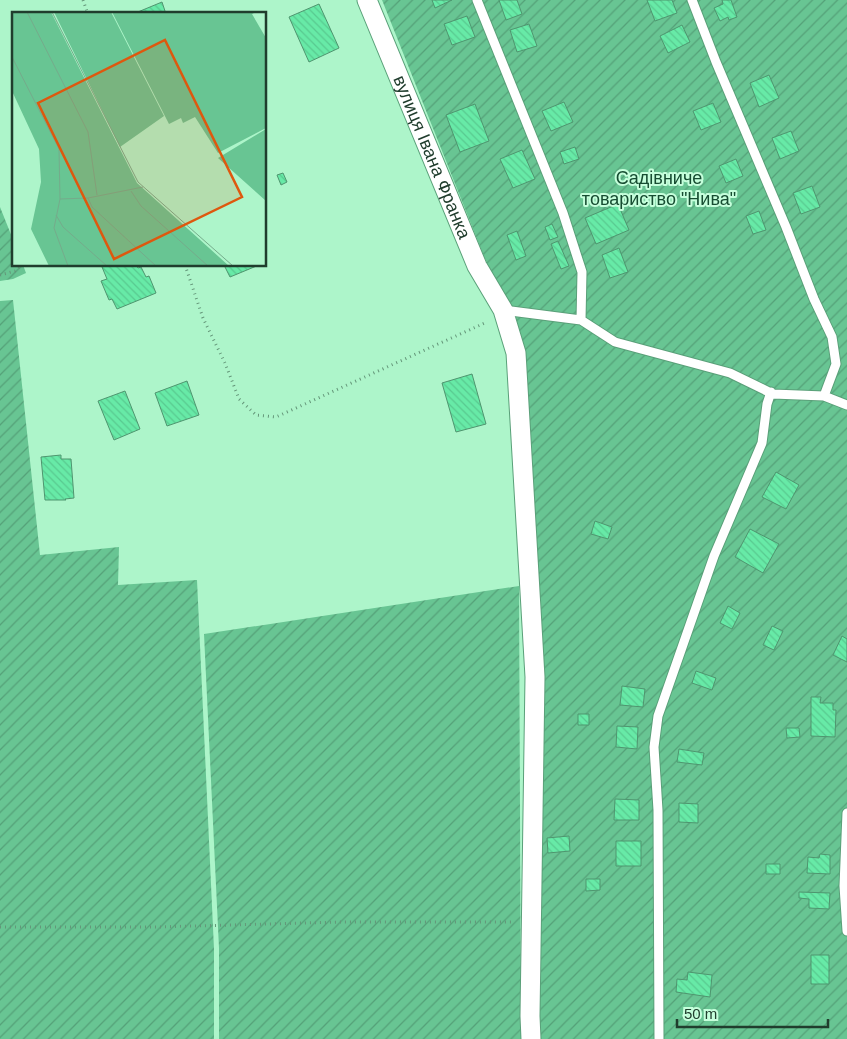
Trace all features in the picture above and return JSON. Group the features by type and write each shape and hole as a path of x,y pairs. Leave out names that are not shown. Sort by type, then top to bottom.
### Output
{"street":[{"name":"вулиця Івана Франка","path":"367,0 476,266 504,310 516,353 535,677 531,1039"}],"lane":[{"path":"477,0 563,213 582,272 581,320"},
{"path":"692,0 814,299 832,337 836,364 824,396"},
{"path":"504,310 581,320 615,342 730,374 770,392 824,396 847,405"},
{"path":"659,1039 658,810 654,748 658,716 714,556 762,442 770,392"},
{"path":"847,813 844,886 847,931"}],"path":[{"path":"83,0 87,12"},
{"path":"0,276 15,271 21,266"},
{"path":"185,266 203,318 226,363 239,398 256,415 276,417 485,323 504,310"},
{"path":"0,927 157,927 341,922 532,922"}],"green space":[{"name":"Садівниче товариство \"Нива\"","path":"382,0 847,0 847,1039 539,1039 539,893 533,472 525,351 483,254"},
{"path":"0,207 12,237 12,266 23,266 26,273 13,279 0,281"},
{"path":"13,300 40,555 119,547 118,585 197,580 214,949 214,1039 0,1039 0,301"},
{"path":"519,586 521,1039 219,1039 219,948 204,634"}],"building":[{"path":"432,0 452,0 435,8"},
{"path":"499,0 517,0 522,14 506,20"},
{"path":"647,0 672,0 677,13 655,21"},
{"path":"722,0 731,0 737,17 729,20 728,17 720,21 714,8 723,4"},
{"path":"162,2 165,12 138,12"},
{"path":"319,4 339,48 309,62 289,17"},
{"path":"467,16 475,37 452,45 444,24"},
{"path":"529,24 537,46 517,52 510,30"},
{"path":"682,25 690,42 668,53 660,36"},
{"path":"769,75 779,98 759,107 750,83"},
{"path":"564,102 573,122 551,131 542,111"},
{"path":"713,103 721,122 701,130 693,111"},
{"path":"475,104 489,141 460,152 446,115"},
{"path":"791,131 799,151 780,159 772,138"},
{"path":"575,147 579,159 564,164 560,152"},
{"path":"522,150 535,179 513,188 500,159"},
{"path":"736,159 743,176 726,183 719,166"},
{"path":"283,173 287,182 281,185 277,175"},
{"path":"812,186 820,207 801,214 793,193"},
{"path":"618,204 629,230 596,244 585,218"},
{"path":"759,211 766,230 753,234 746,216"},
{"path":"552,224 558,237 550,240 545,227"},
{"path":"517,231 526,256 516,260 507,235"},
{"path":"558,241 569,266 561,269 551,244"},
{"path":"619,248 628,272 610,278 602,255"},
{"path":"224,266 257,266 230,277"},
{"path":"102,267 141,267 146,277 149,276 156,293 117,309 112,299 109,300 101,281 107,279"},
{"path":"472,374 486,424 456,432 442,383"},
{"path":"187,381 199,415 167,426 155,393"},
{"path":"125,391 140,429 114,440 98,401"},
{"path":"61,455 61,459 71,459 74,498 45,500 41,457"},
{"path":"776,472 799,485 786,509 762,497"},
{"path":"595,521 612,527 608,539 591,534"},
{"path":"750,529 779,544 763,573 735,557"},
{"path":"728,606 740,613 732,629 720,623"},
{"path":"772,626 783,631 774,650 763,645"},
{"path":"842,636 847,639 847,662 833,655"},
{"path":"696,671 716,678 712,690 692,683"},
{"path":"622,686 645,689 643,707 620,705"},
{"path":"811,697 821,697 820,703 833,703 833,710 836,710 835,737 811,736"},
{"path":"578,714 589,714 589,725 578,725"},
{"path":"617,726 638,727 637,749 616,747"},
{"path":"786,728 799,728 800,737 787,738"},
{"path":"679,749 704,753 702,765 677,762"},
{"path":"615,799 639,800 639,820 614,820"},
{"path":"679,803 698,804 698,823 679,822"},
{"path":"569,836 570,851 548,853 547,838"},
{"path":"616,841 641,841 641,866 616,866"},
{"path":"820,854 830,855 830,874 807,873 808,857 819,858"},
{"path":"766,864 780,864 780,874 766,874"},
{"path":"586,879 600,879 600,890 586,891"},
{"path":"799,892 830,893 829,909 809,908 809,899 799,898"},
{"path":"811,955 829,955 829,984 811,984"},
{"path":"688,972 712,975 710,997 676,992 677,979 687,980"}]}
